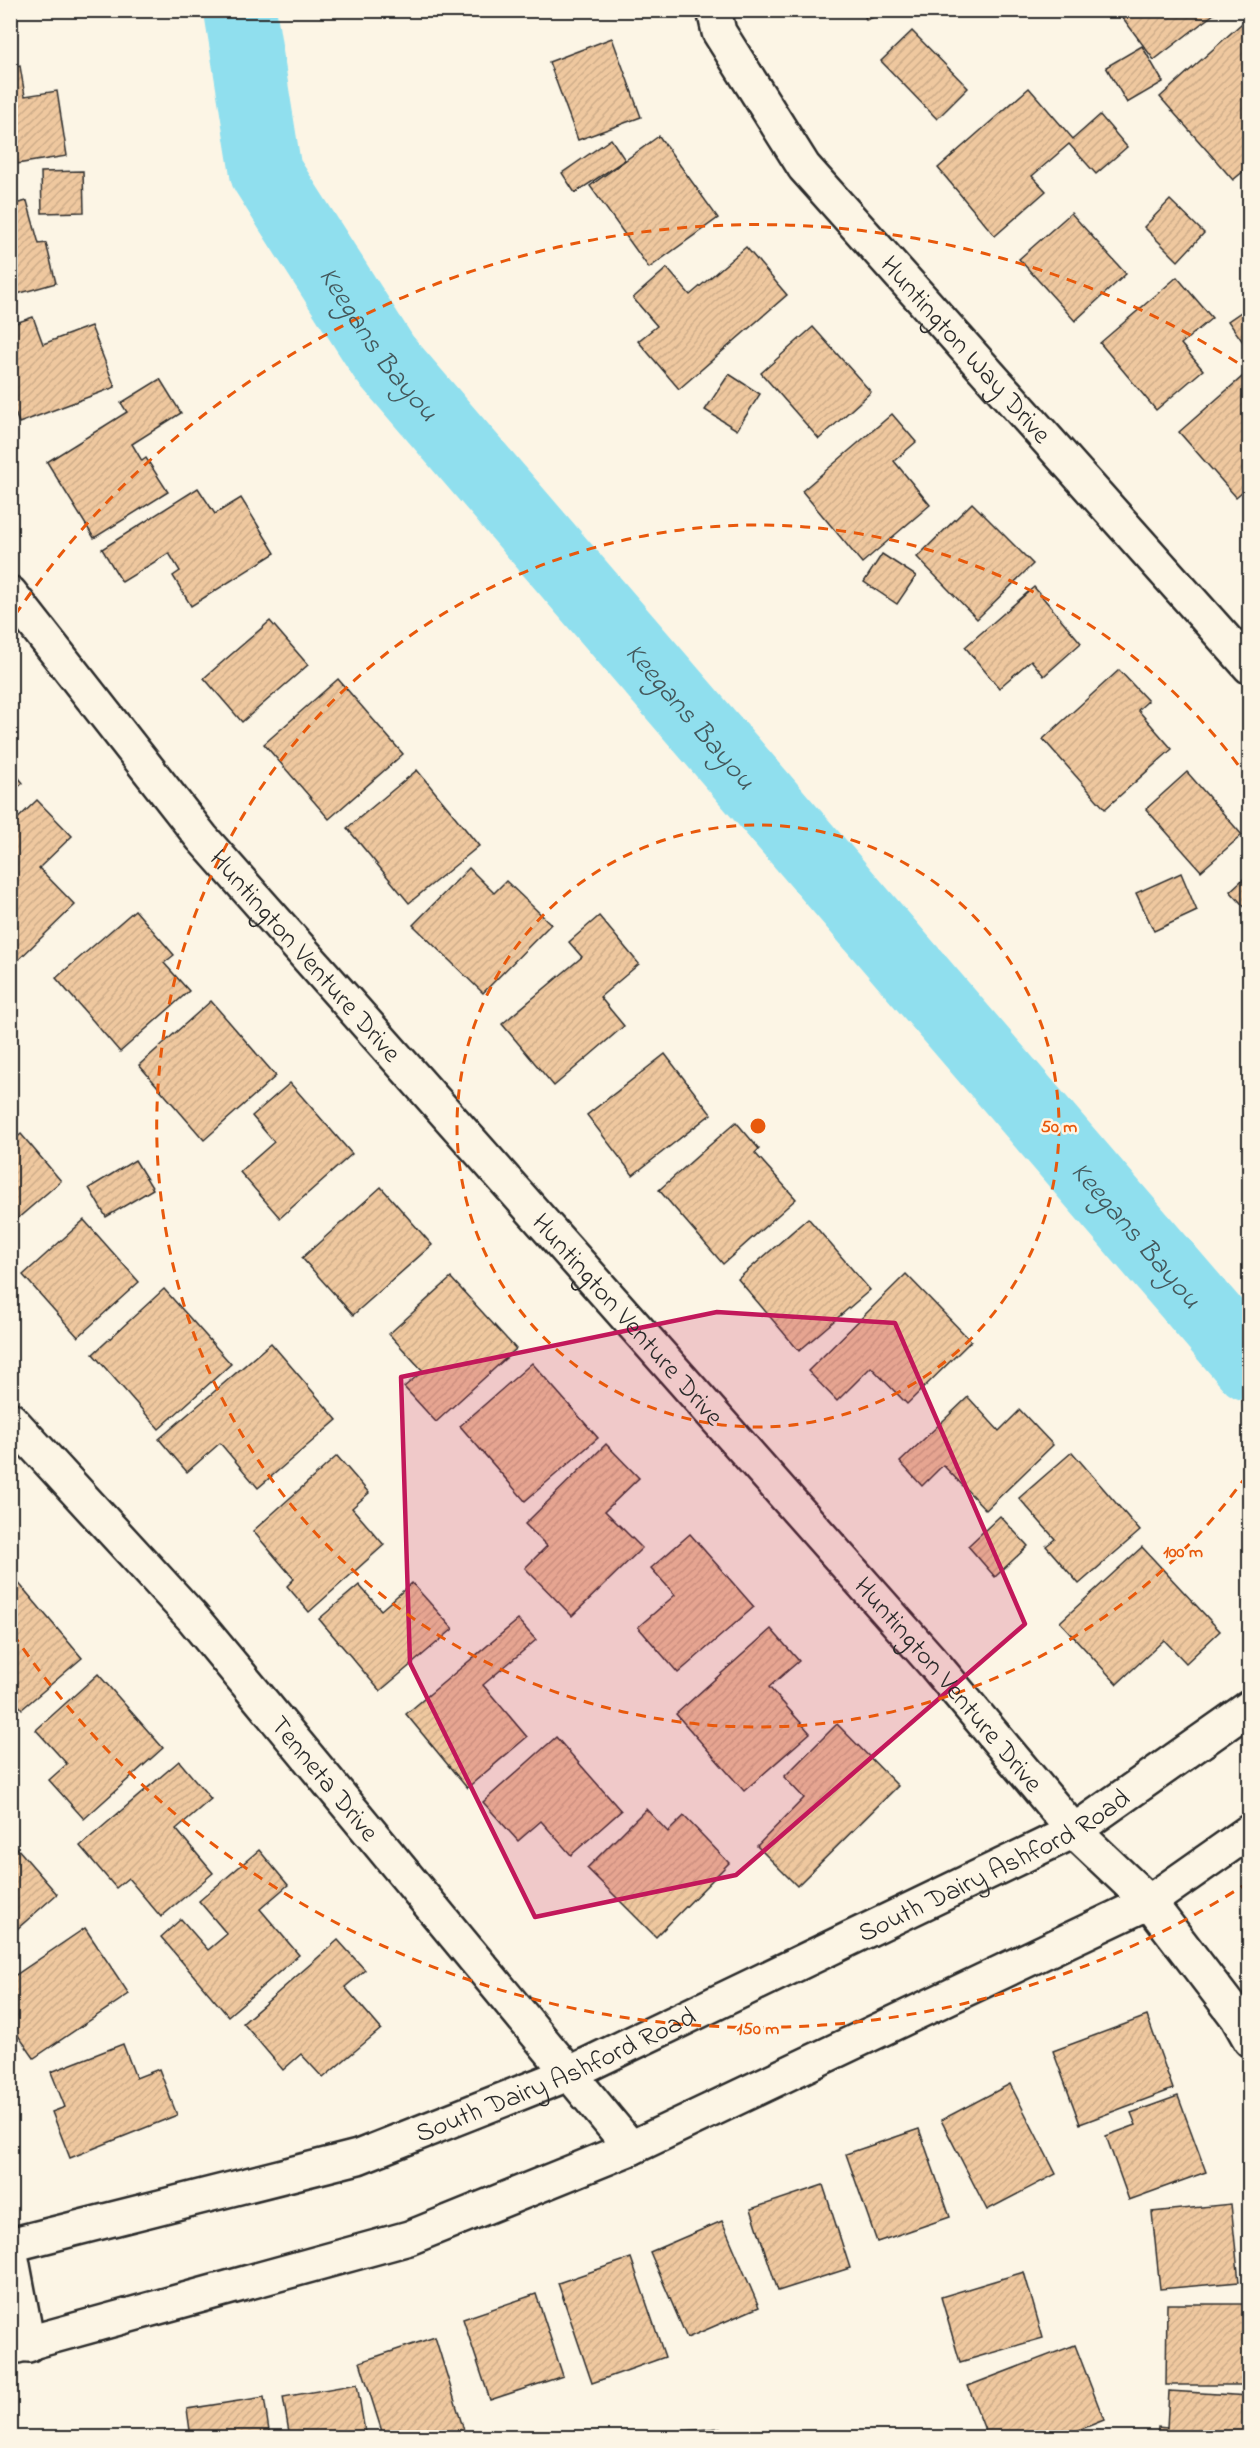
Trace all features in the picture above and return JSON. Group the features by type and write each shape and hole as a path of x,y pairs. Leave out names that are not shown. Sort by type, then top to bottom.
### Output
{"street":[{"name":"Huntington Way Drive","path":"714,10 719,32 804,166 1250,667"},
{"name":"Huntington Venture Drive","path":"10,593 202,838 935,1665 1074,1831 1149,1902 1237,2017 1250,2040"},
{"name":"Tenneta Drive","path":"10,1419 192,1617 631,2148"},
{"name":"South Dairy Ashford Road","path":"10,2247 358,2157 568,2074 1074,1831 1250,1707"},
{"path":"10,2247 19,2347 409,2238 631,2148 1149,1902 1250,1831"}],"highlighted area":[{"path":"717,1312 895,1323 1025,1624 736,1875 535,1917 410,1663 401,1377"}],"building":[{"path":"863,10 893,10 866,20"},
{"path":"1117,10 1219,10 1154,60"},
{"path":"1250,16 1250,109 1244,113 1250,119 1250,166 1233,180 1160,97"},
{"path":"912,31 968,88 937,119 881,61"},
{"path":"612,38 641,117 578,140 549,62"},
{"path":"1142,46 1163,82 1127,103 1106,67"},
{"path":"20,66 25,96 57,91 67,156 10,165 10,67"},
{"path":"1029,88 1073,139 1100,115 1127,147 1096,174 1069,144 1032,176 1046,191 995,236 938,168"},
{"path":"659,136 718,218 649,268 590,186"},
{"path":"611,139 625,160 575,193 562,173"},
{"path":"83,171 84,212 42,213 41,172"},
{"path":"1170,200 1204,233 1178,261 1144,227"},
{"path":"27,201 39,244 46,243 56,283 10,296 10,205"},
{"path":"1071,213 1126,274 1075,321 1019,259"},
{"path":"746,247 787,295 679,389 638,341 657,326 633,298 667,268 690,295"},
{"path":"1177,277 1212,318 1181,344 1203,370 1156,410 1100,343"},
{"path":"1250,306 1250,348 1248,349 1228,321"},
{"path":"33,317 43,344 91,326 115,387 19,423 10,400 10,325"},
{"path":"813,327 871,392 819,439 761,373"},
{"path":"1250,370 1250,485 1236,497 1179,432"},
{"path":"729,374 760,394 737,430 705,410"},
{"path":"160,379 181,413 132,444 142,461 146,458 168,492 94,538 47,462 127,412 121,403"},
{"path":"892,414 916,442 894,461 930,505 862,563 802,491"},
{"path":"198,488 215,514 241,498 275,553 191,606 173,576 180,571 169,553 122,582 102,549"},
{"path":"972,503 1033,564 977,619 917,557"},
{"path":"882,554 916,576 897,604 864,582"},
{"path":"1034,587 1081,643 1044,676 1031,660 999,688 965,647"},
{"path":"270,621 308,665 242,722 204,678"},
{"path":"1119,670 1148,701 1138,710 1172,749 1105,809 1043,739"},
{"path":"338,679 403,754 329,819 264,744"},
{"path":"10,767 23,783 10,794"},
{"path":"417,770 479,846 409,903 347,828"},
{"path":"1187,772 1242,835 1201,871 1146,809"},
{"path":"37,800 72,836 39,868 75,905 10,968 10,826"},
{"path":"469,868 494,893 506,881 551,924 483,993 413,925"},
{"path":"1181,873 1197,911 1154,931 1136,893"},
{"path":"1250,873 1250,913 1230,891"},
{"path":"135,910 174,955 164,963 189,991 120,1052 56,978"},
{"path":"599,916 639,964 600,997 624,1026 554,1086 502,1024 582,957 569,942"},
{"path":"211,1001 276,1076 204,1140 139,1065"},
{"path":"665,1054 711,1114 633,1175 587,1115"},
{"path":"290,1083 352,1154 280,1218 240,1172 274,1142 252,1116"},
{"path":"736,1122 759,1149 755,1153 796,1199 723,1264 659,1190"},
{"path":"21,1134 61,1181 10,1225 10,1144"},
{"path":"135,1160 153,1189 106,1217 89,1188"},
{"path":"381,1187 432,1245 353,1315 302,1258"},
{"path":"808,1218 870,1290 799,1351 738,1279"},
{"path":"84,1220 139,1282 78,1337 23,1275"},
{"path":"906,1274 971,1341 907,1404 871,1367 837,1401 808,1371"},
{"path":"451,1278 516,1349 436,1422 404,1387 423,1371 389,1334"},
{"path":"164,1289 231,1364 159,1429 93,1354"},
{"path":"271,1343 337,1420 258,1488 220,1443 187,1472 159,1439"},
{"path":"532,1363 598,1438 525,1501 460,1426"},
{"path":"968,1397 999,1431 1020,1410 1053,1445 986,1510 943,1465 922,1486 900,1462"},
{"path":"606,1444 639,1478 605,1511 642,1548 572,1616 525,1568 547,1546 525,1524"},
{"path":"1072,1452 1140,1531 1079,1584 1046,1546 1055,1539 1019,1498"},
{"path":"337,1456 369,1493 352,1508 384,1545 309,1612 287,1586 294,1579 253,1531"},
{"path":"1000,1516 1028,1546 995,1577 968,1546"},
{"path":"690,1534 754,1607 678,1673 638,1627 675,1595 651,1568"},
{"path":"1142,1547 1220,1631 1186,1663 1164,1640 1117,1684 1060,1622"},
{"path":"16,1580 82,1658 22,1709 10,1695 10,1585"},
{"path":"412,1583 453,1629 380,1691 319,1619 359,1585 381,1610"},
{"path":"518,1620 536,1640 483,1685 527,1737 467,1788 406,1714"},
{"path":"771,1629 799,1661 769,1687 810,1733 744,1791 676,1714"},
{"path":"98,1674 163,1748 84,1819 49,1780 67,1764 36,1730"},
{"path":"837,1724 898,1786 797,1886 757,1846 804,1798 784,1777"},
{"path":"556,1737 621,1811 571,1855 541,1821 518,1841 483,1802"},
{"path":"179,1761 211,1799 176,1829 213,1873 161,1917 128,1878 116,1888 80,1846"},
{"path":"646,1809 668,1832 684,1816 729,1863 656,1937 587,1868"},
{"path":"10,1840 57,1894 10,1935"},
{"path":"259,1850 288,1885 260,1909 299,1955 228,2016 161,1937 181,1919 208,1950 227,1934 199,1901"},
{"path":"85,1928 129,1994 34,2058 10,2024 10,1979"},
{"path":"338,1940 365,1970 345,1987 381,2029 323,2078 301,2054 283,2070 243,2023"},
{"path":"1147,2016 1173,2089 1080,2124 1053,2051"},
{"path":"123,2044 136,2078 159,2069 177,2115 70,2158 52,2112 65,2107 51,2072"},
{"path":"1010,2084 1056,2174 987,2210 941,2120"},
{"path":"1178,2096 1206,2172 1129,2200 1106,2136 1136,2125 1131,2113"},
{"path":"919,2129 950,2217 877,2242 846,2154"},
{"path":"823,2185 850,2268 778,2291 751,2209"},
{"path":"1231,2204 1239,2282 1160,2289 1152,2212"},
{"path":"722,2221 759,2307 687,2338 650,2252"},
{"path":"631,2258 665,2357 592,2383 558,2283"},
{"path":"1024,2272 1043,2338 960,2362 941,2297"},
{"path":"536,2294 563,2376 490,2400 463,2319"},
{"path":"1167,2304 1250,2304 1250,2385 1166,2385"},
{"path":"435,2337 466,2437 384,2438 360,2362"},
{"path":"1075,2345 1104,2420 1059,2438 988,2438 968,2386"},
{"path":"357,2384 366,2438 290,2438 283,2397"},
{"path":"1169,2391 1250,2396 1250,2438 1157,2438 1158,2427 1167,2428"},
{"path":"264,2397 270,2438 191,2438 187,2409"},
{"path":"720,2428 721,2438 637,2438 637,2435"},
{"path":"178,2432 179,2438 132,2438"}],"waterway":[{"name":"Keegans Bayou","path":"240,10 266,173 384,358 1250,1365"}]}
